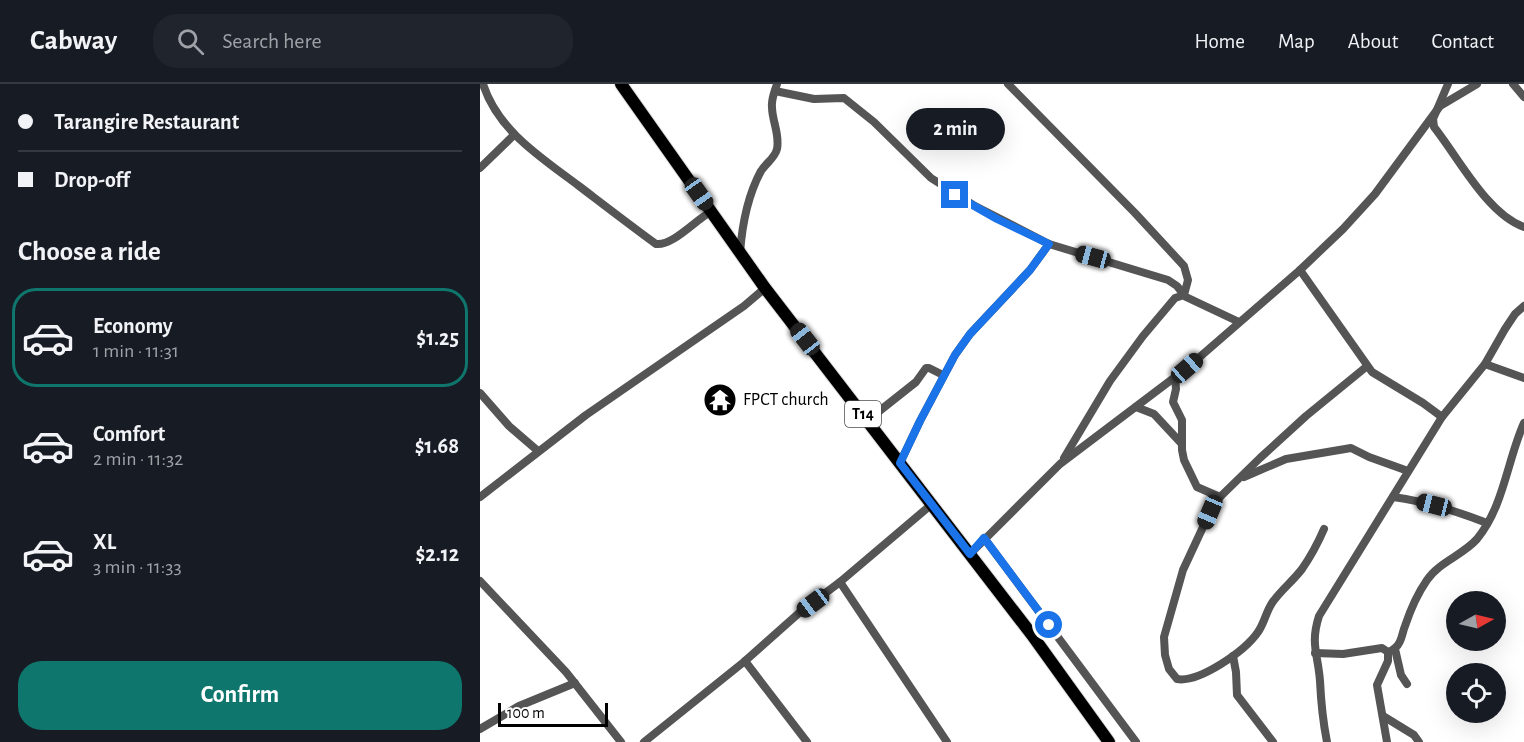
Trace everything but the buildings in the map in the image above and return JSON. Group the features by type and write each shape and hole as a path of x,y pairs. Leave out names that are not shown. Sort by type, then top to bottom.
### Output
{"highway":[{"name":"T14","path":"621,84 765,288 1032,635 1109,742"}],"street":[{"path":"483,84 492,106 514,135 656,244 672,241 699,218 712,211"},
{"path":"1008,84 1184,266 1188,280 1185,296"},
{"path":"1448,84 1433,119 1434,127 1479,190 1504,215 1524,227"},
{"path":"970,554 1060,464 1175,377 1300,270 1376,194 1440,106 1477,84"},
{"path":"1513,84 1524,98"},
{"path":"740,253 743,223 757,182 762,170 777,149 778,139 771,108 776,87 814,99 844,98 874,122 931,178 997,219 1049,244 1167,280 1177,286 1191,301 1239,322"},
{"path":"482,164 514,135"},
{"path":"900,463 943,375 970,334 1030,270 1049,244"},
{"path":"1300,270 1366,366 1384,381 1423,403 1442,417"},
{"path":"480,497 586,415 744,306 765,288"},
{"path":"1060,464 1110,381 1130,354 1170,303 1178,296 1185,296"},
{"path":"1328,742 1315,653 1315,628 1319,616 1442,417 1485,364 1515,314 1524,306"},
{"path":"1485,364 1524,378"},
{"path":"1324,529 1316,547 1301,570 1270,605 1257,633 1233,656 1197,677 1177,679 1169,669 1164,637 1183,570 1210,512 1220,497 1236,481 1306,416 1366,366"},
{"path":"868,420 909,388 926,368 943,375"},
{"path":"1175,377 1176,389 1173,402 1183,425 1181,443 1184,460 1196,485 1220,497"},
{"path":"480,393 509,426 538,451"},
{"path":"1136,407 1154,414 1181,443"},
{"path":"1387,742 1377,685 1392,650 1427,580 1436,570 1472,544 1487,523 1498,500 1514,444 1524,423"},
{"path":"1236,481 1286,459 1351,448 1408,471"},
{"path":"1393,497 1417,500 1451,509 1487,523"},
{"path":"644,742 745,661 799,613 840,582 932,504"},
{"path":"984,538 1136,742"},
{"path":"480,581 574,683 621,742"},
{"path":"840,582 947,742"},
{"path":"1315,653 1343,654 1382,648 1392,650"},
{"path":"1392,650 1401,675 1407,684"},
{"path":"1233,656 1237,695 1273,742"},
{"path":"745,661 807,742"},
{"path":"480,729 519,706 574,683"},
{"path":"1383,717 1414,735 1419,742"}],"place":[{"name":"FPCT church","path":"720,400"}],"route":[{"path":"955,195 997,219 1049,244 1030,270 970,334 955,355 900,463 970,554 984,538 1049,625"}]}
